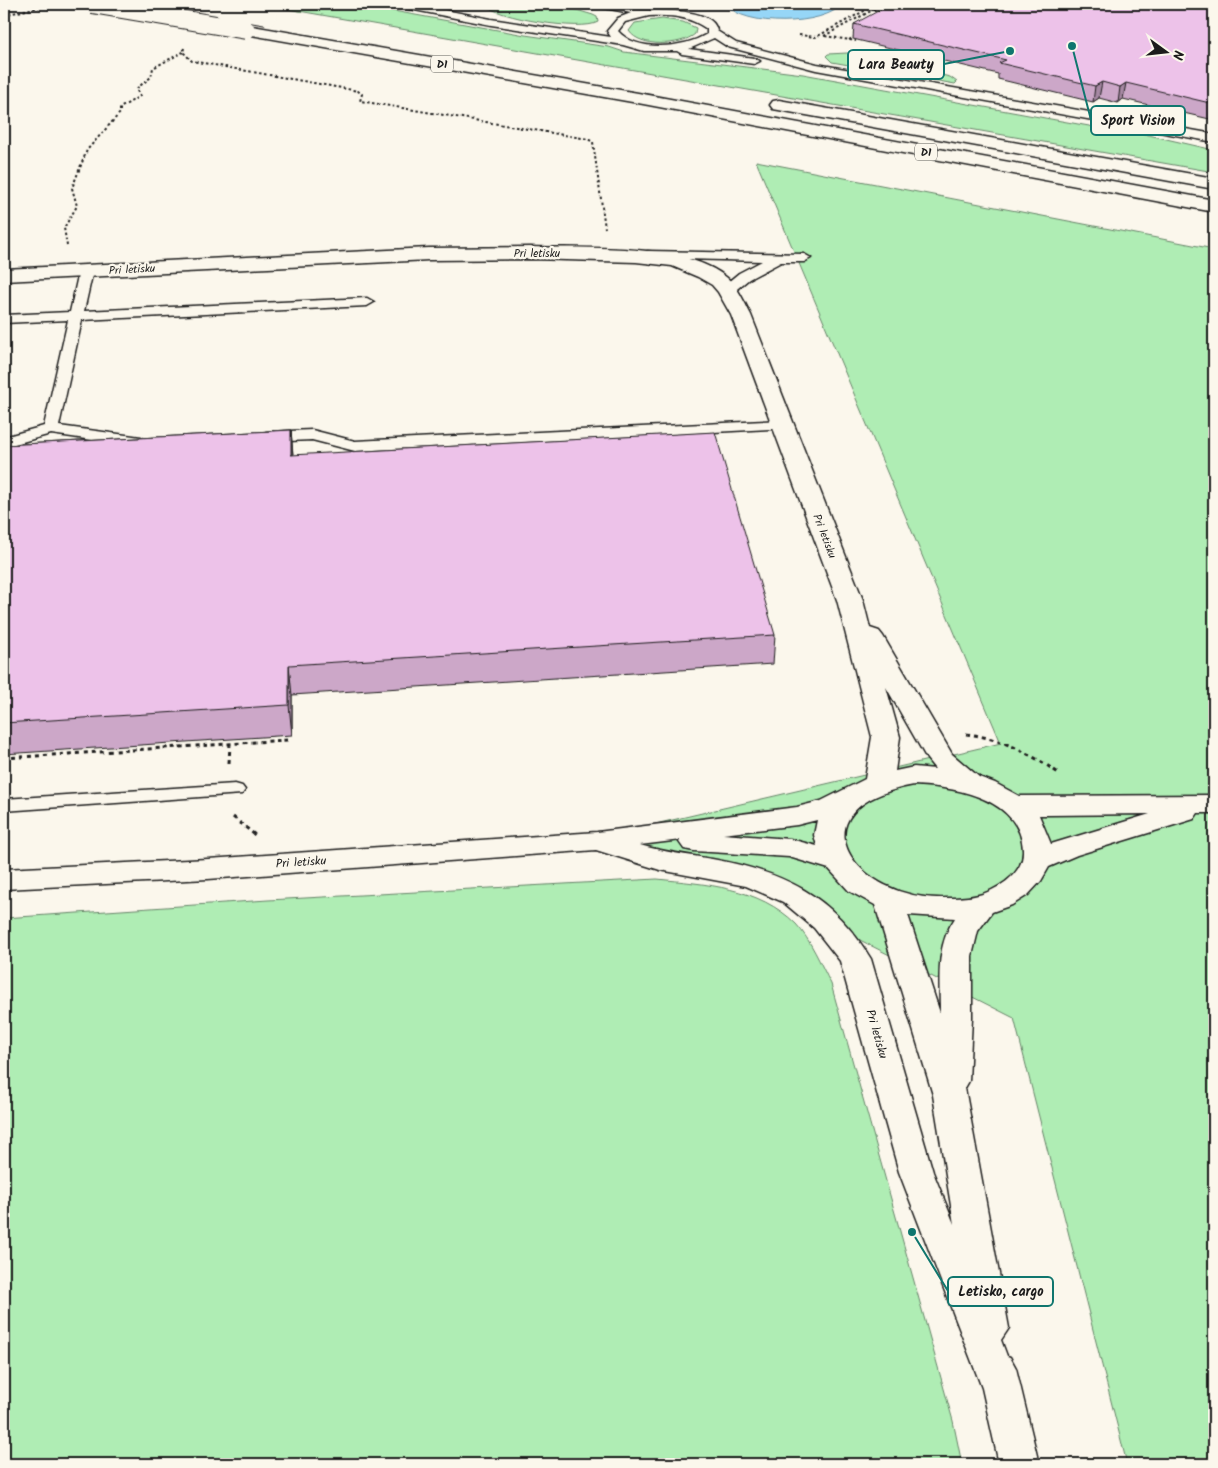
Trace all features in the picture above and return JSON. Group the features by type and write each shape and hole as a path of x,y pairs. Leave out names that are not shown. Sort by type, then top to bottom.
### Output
{"main road":[{"name":"D1","path":"92,4 638,98 1214,206"},
{"path":"203,5 287,19"},
{"name":"D1","path":"765,103 1214,184"},
{"name":"Pri letisku","path":"4,275 608,246 676,261 706,273 719,281 728,290 741,315 850,600 886,737 878,783"},
{"name":"Pri letisku","path":"850,600 941,759 954,772 971,784"},
{"name":"Pri letisku","path":"4,879 198,869 597,841 797,816 830,808 878,783 895,778 933,776 971,784 993,792 1010,804 1024,816 1034,831 1038,846 1037,861 1030,875 1022,884 997,900 980,905 944,909 924,908 888,899 857,882 838,862 831,848 831,822 837,810 846,800"},
{"name":"Pri letisku","path":"1010,804 1048,806 1213,804"},
{"name":"Pri letisku","path":"1037,861 1067,848 1213,804"},
{"name":"Pri letisku","path":"597,841 698,842 790,848 838,862"},
{"name":"Pri letisku","path":"597,841 667,862 711,868 755,878 783,888 812,906 836,931 855,958 916,1172 1000,1385"},
{"name":"Pri letisku","path":"888,899 950,1095 1000,1385 1019,1464"},
{"name":"Pri letisku","path":"950,1095 956,1018 958,948 964,928 980,905"}],"lane":[{"path":"399,4 416,4"},
{"path":"399,4 467,17 584,34 642,46 812,66 1214,138"},
{"path":"453,4 460,14 467,17"},
{"path":"592,4 613,16 615,37 624,42"},
{"path":"598,4 653,13 688,15 711,25 713,33 732,45 812,66"},
{"path":"584,34 653,13 675,9 685,4"},
{"path":"697,4 704,21"},
{"path":"664,48 699,43 710,37 713,33"},
{"path":"1157,129 1214,144"},
{"path":"608,246 804,258"},
{"path":"728,290 744,276 772,259 804,258"},
{"path":"51,429 77,315 79,271"},
{"path":"4,319 368,302"},
{"path":"254,438 312,435 355,446 783,425"},
{"path":"4,442 51,429 156,442"},
{"path":"4,805 235,790"}],"path":[{"path":"4,15 52,4"},
{"path":"816,37 877,4"},
{"path":"824,36 884,4"},
{"path":"848,40 865,31"},
{"path":"821,35 856,41"},
{"path":"79,271 64,228 77,206 72,188 87,150 116,120 120,113 120,108 140,96 136,89 151,77 153,68 183,52 189,42"},
{"path":"183,52 192,61 211,66 358,90 362,94 360,101 588,139 593,142 608,246"},
{"path":"960,734 983,735 1018,748 1067,778"},
{"path":"4,758 289,740"}],"green space":[{"path":"259,4 355,4 525,35 609,47 624,52 803,74 1111,130 1114,127 1214,150 1214,172"},
{"path":"484,4 557,4 593,15 597,17 598,22 589,25 575,25 540,22 505,14"},
{"path":"662,19 683,22 696,28 695,34 689,38 671,43 651,43 634,37 629,31 635,23"},
{"path":"847,53 950,77 957,82 955,84 832,62 826,56 828,54"},
{"path":"756,161 1214,249 1214,1464 1127,1464 1014,1018 771,895 604,836 1001,743"},
{"path":"657,879 731,890 765,902 796,924 815,953 831,984 953,1421 962,1464 4,1464 4,918 268,900"}],"water":[{"path":"726,4 842,4 833,11 819,17 784,21 749,17 735,12"}],"building":[{"path":"891,4 1214,4 1214,104 1126,83 1120,87 1102,82 1095,86 999,63 1006,60 854,24"},
{"path":"291,430 291,455 715,432 775,635 289,665 289,705 4,723 4,445"}],"place":[{"name":"Sport Vision","path":"1072,46"},
{"name":"Lara Beauty","path":"1010,51"},
{"name":"Letisko, cargo","path":"912,1232"}]}
